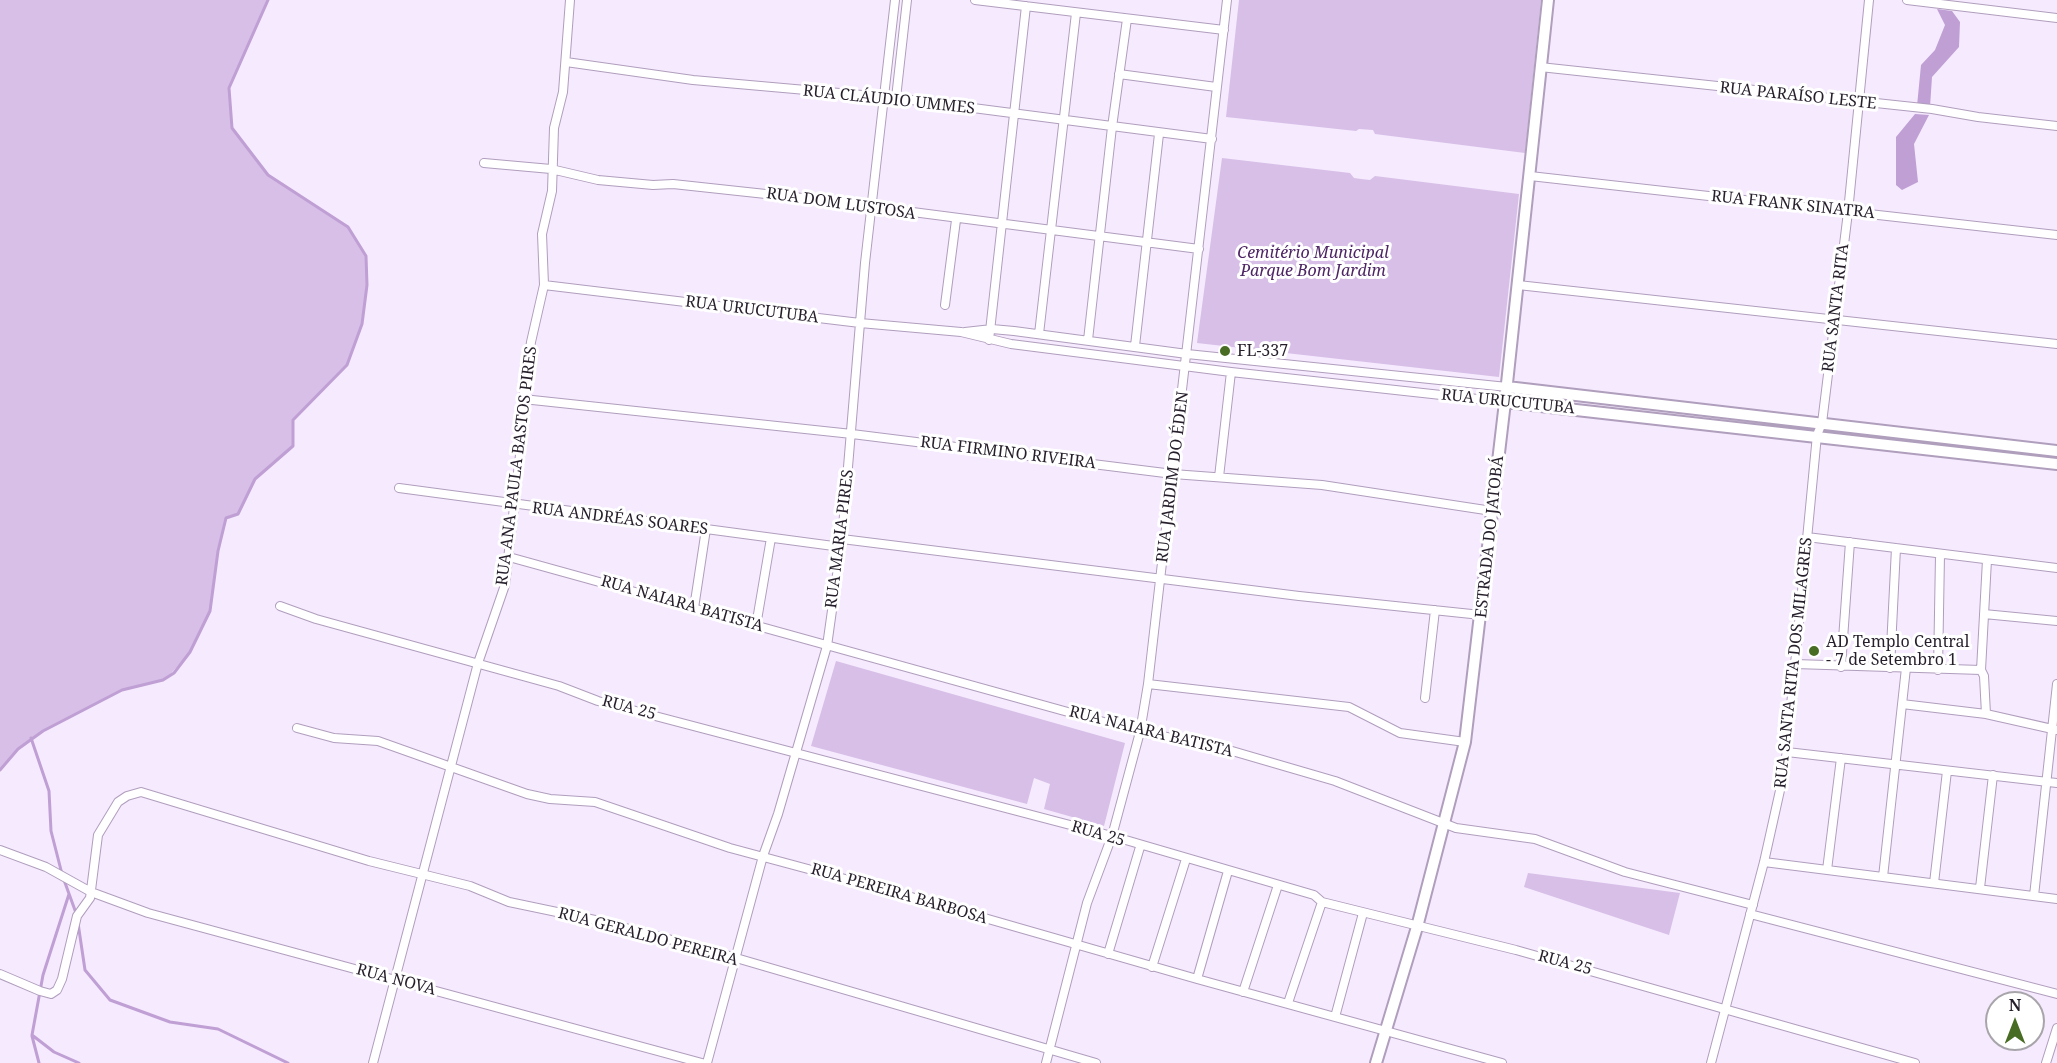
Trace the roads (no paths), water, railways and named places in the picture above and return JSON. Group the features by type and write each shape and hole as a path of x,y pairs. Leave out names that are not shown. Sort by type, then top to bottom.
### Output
{"street":[{"name":"RUA ANA PAULA BASTOS PIRES","path":"373,1063 478,663 505,585 515,505 523,399 531,342 544,285 541,251 552,191 554,128 563,92 570,0"},
{"name":"RUA MARIA PIRES","path":"707,1063 763,856 827,646 842,543 871,207 895,0"},
{"path":"896,98 907,0"},
{"path":"975,0 1224,30"},
{"name":"RUA JARDIM DO ÉDEN","path":"1046,1063 1087,903 1112,836 1140,732 1161,577 1227,0"},
{"name":"ESTRADA DO JATOBÁ","path":"1376,1063 1417,927 1464,742 1507,387 1530,176 1539,67 1548,0"},
{"name":"RUA SANTA RITA","path":"1817,435 1822,423 1848,212 1869,0"},
{"path":"1907,0 2057,18"},
{"path":"989,340 1026,6"},
{"path":"1039,334 1076,13"},
{"path":"1088,340 1112,127 1127,20"},
{"name":"RUA CLÁUDIO UMMES","path":"566,62 693,80 896,98 1159,134 1212,139"},
{"name":"RUA PARAÍSO LESTE","path":"1539,67 1915,107 2057,126"},
{"path":"1119,74 1216,87"},
{"path":"1135,346 1159,134"},
{"name":"RUA DOM LUSTOSA","path":"484,163 551,169 598,180 653,185 673,183 1199,249"},
{"name":"RUA FRANK SINATRA","path":"1530,176 2057,235"},
{"path":"945,305 956,220"},
{"name":"RUA URUCUTUBA","path":"544,285 860,323 961,332 992,329 1039,334 1187,354 1507,387 2057,451"},
{"path":"1518,285 2057,345"},
{"name":"RUA URUCUTUBA","path":"961,332 989,340 1186,364 1231,372 1817,435 2057,464"},
{"path":"1220,477 1231,372"},
{"name":"RUA FIRMINO RIVEIRA","path":"523,399 852,434 1173,474 1322,485 1492,511"},
{"name":"RUA SANTA RITA DOS MILAGRES","path":"1711,1063 1781,794 1817,435"},
{"name":"RUA ANDRÉAS SOARES","path":"399,488 771,538 842,543 1161,577"},
{"path":"694,608 706,530"},
{"path":"1807,537 1940,555 2057,567"},
{"path":"756,626 771,538"},
{"path":"1841,667 1850,542"},
{"path":"1890,668 1896,548"},
{"path":"1938,669 1940,555"},
{"name":"RUA NAIARA BATISTA","path":"509,557 1140,732 1215,746 1318,775 1456,828 1535,839 1625,872 1753,905"},
{"path":"1986,714 1984,676 1981,670 1987,560"},
{"path":"1161,577 1299,596 1481,615"},
{"name":"RUA 25","path":"280,606 316,619 559,686 598,701 1112,836 1140,847 1314,895 1322,902 1417,927 1483,941 1915,1063"},
{"path":"1425,698 1435,610"},
{"path":"1984,614 2057,621"},
{"path":"1795,664 1981,670"},
{"path":"1883,877 1906,668"},
{"path":"1148,684 1349,707 1400,733 1464,742"},
{"path":"2034,896 2054,730 2057,684"},
{"path":"1902,704 1986,714 2054,730"},
{"name":"RUA PEREIRA BARBOSA","path":"297,728 334,738 378,741 528,794 550,799 595,802 671,830 1197,980 1502,1063"},
{"path":"1787,752 2057,783"},
{"path":"1827,870 1841,758"},
{"path":"1934,883 1947,771"},
{"path":"1980,888 1993,775"},
{"name":"RUA GERALDO PEREIRA","path":"91,892 93,857 98,835 117,802 126,796 141,792 369,861 471,886 516,904 595,920 1096,1063"},
{"path":"1108,954 1140,847"},
{"name":"RUA NOVA","path":"0,850 46,867 91,892 148,913 702,1063"},
{"path":"1152,967 1186,859"},
{"path":"1764,862 2057,898"},
{"path":"1197,980 1227,872"},
{"path":"1243,992 1278,885"},
{"path":"0,974 40,992 54,993 62,979 76,916 88,903 91,892"},
{"path":"1288,1004 1322,902"},
{"path":"1335,1017 1363,913"},
{"path":"1750,914 2057,994"},
{"path":"2046,1063 2057,1028"}],"waterway":[{"path":"0,770 18,749 43,731 122,690 163,680 174,673 190,652 210,611 218,551 226,518 238,514 255,479 293,446 293,420 347,365 362,324 367,285 366,256 348,227 268,175 232,128 229,88 268,0"},
{"path":"31,738 49,791 51,831 62,874"},
{"path":"64,880 76,913"},
{"path":"69,894 43,975 32,1035 54,1052 79,1063"},
{"path":"78,923 85,970 110,1000 170,1022 218,1029 288,1063"},
{"path":"32,1036 39,1063"}],"place":[{"name":"FL-337","path":"1225,351"},
{"name":"AD Templo Central - 7 de Setembro 1","path":"1814,651"}],"park label":[{"name":"Cemitério Municipal Parque Bom Jardim","path":"1313,262"}]}
